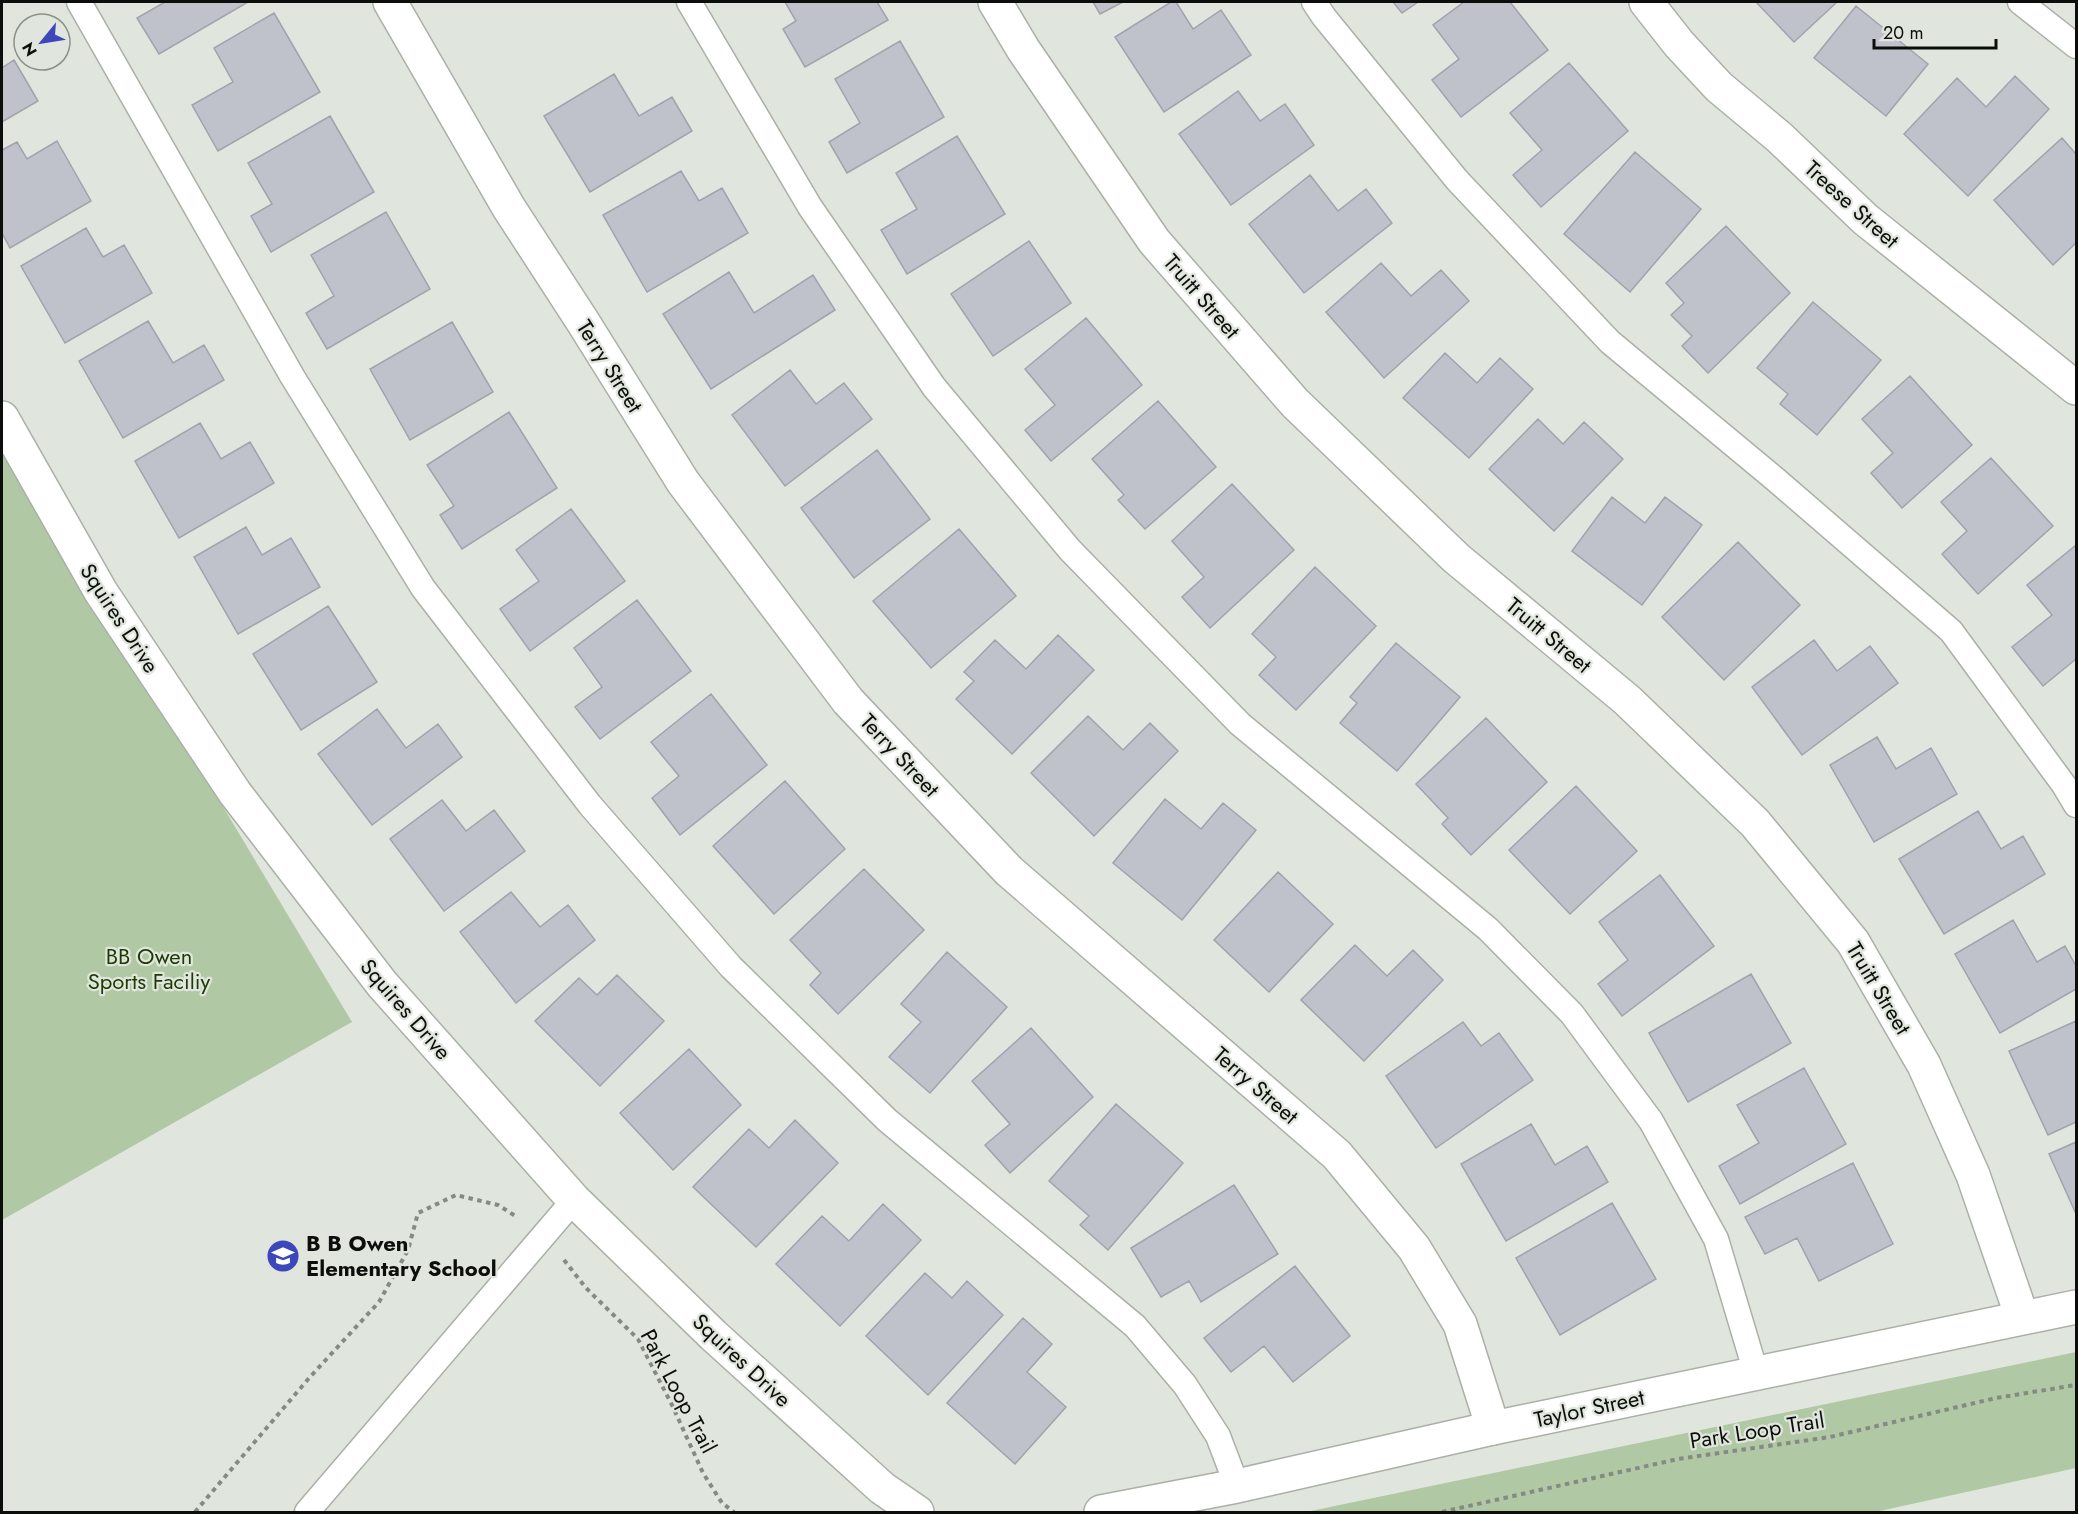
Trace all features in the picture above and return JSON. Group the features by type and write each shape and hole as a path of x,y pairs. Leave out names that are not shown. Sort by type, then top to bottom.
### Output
{"street":[{"name":"Terry Street","path":"390,2 509,208 584,322 682,482 848,701 1009,871 1336,1155 1414,1248 1460,1324 1494,1428"},
{"name":"Truitt Street","path":"995,2 1023,49 1154,241 1295,403 1456,558 1628,700 1755,823 1853,942 1924,1065 1972,1175 2022,1317"},
{"name":"Treese Street","path":"1646,2 1679,44 1719,87 1779,137 1865,219 2076,388"},
{"name":"Squires Drive","path":"2,418 101,592 235,793 382,984 574,1200 722,1343 882,1488 917,1512"},
{"name":"Taylor Street","path":"1101,1512 1237,1486 1494,1428 2076,1306"}],"lane":[{"path":"79,2 292,376 423,588 590,806 731,967 887,1120 1135,1326 1185,1385 1218,1437 1237,1486"},
{"path":"689,2 810,207 934,387 1070,550 1240,724 1488,929 1572,1014 1651,1121 1716,1239 1756,1373"},
{"path":"1314,2 1457,180 1610,342 1775,479 1950,632 2064,785 2076,805"},
{"path":"2020,2 2076,46"},
{"path":"307,1512 574,1200"}],"path":[{"name":"Park Loop Trail","path":"195,1512 310,1377 379,1302 408,1250 418,1213 456,1195 498,1205 544,1234 586,1288 638,1339 703,1473 722,1503 734,1512"},
{"name":"Park Loop Trail","path":"1442,1512 1678,1459 1830,1437 1996,1398 2076,1385"}],"green space":[{"name":"BB Owen Sports Faciliy","path":"2,438 352,1022 2,1220"},
{"path":"2076,1352 2076,1468 1875,1512 1306,1512"}],"building":[{"path":"165,2 248,2 159,54 137,18"},
{"path":"785,2 877,2 888,20 805,67 783,29 796,21"},
{"path":"1093,2 1123,2 1100,14"},
{"path":"1171,2 1176,2 1193,29 1221,10 1251,55 1164,112 1115,37"},
{"path":"1393,2 1418,2 1402,13"},
{"path":"1464,2 1510,2 1548,50 1461,117 1432,80 1459,59 1433,25"},
{"path":"1756,2 1837,2 1794,42"},
{"path":"1856,6 1928,64 1886,116 1814,58"},
{"path":"274,13 320,92 218,151 192,105 233,82 214,48"},
{"path":"900,41 944,117 847,173 829,142 860,123 835,79"},
{"path":"12,61 12,72 21,72 38,101 2,122 2,68"},
{"path":"1569,63 1628,131 1541,207 1513,175 1542,150 1510,113"},
{"path":"614,74 639,116 672,97 692,131 590,192 544,116"},
{"path":"2015,76 2049,109 1968,196 1904,134 1957,78 1986,107"},
{"path":"1238,91 1260,121 1285,104 1314,145 1231,205 1179,134"},
{"path":"330,116 374,192 271,252 251,216 272,204 248,163"},
{"path":"957,136 1005,214 907,274 881,230 917,209 896,173"},
{"path":"2062,138 2076,154 2076,243 2053,265 1994,200"},
{"path":"57,141 91,201 10,248 2,233 2,150 17,142 27,159"},
{"path":"1635,152 1701,209 1630,292 1564,234"},
{"path":"681,171 699,201 722,188 748,233 647,292 603,215"},
{"path":"1310,175 1338,211 1366,189 1392,223 1304,293 1249,224"},
{"path":"386,212 430,289 327,349 306,313 334,296 311,255"},
{"path":"1726,226 1790,293 1708,373 1682,346 1692,336 1671,315 1684,303 1666,283"},
{"path":"86,228 103,257 124,245 152,293 65,343 21,266"},
{"path":"1029,241 1071,303 993,356 951,294"},
{"path":"1381,263 1411,296 1441,270 1469,301 1384,378 1326,312"},
{"path":"729,272 754,313 813,275 835,310 711,389 663,314"},
{"path":"1813,302 1881,360 1817,435 1780,404 1788,394 1757,368"},
{"path":"1086,318 1142,385 1051,461 1025,430 1055,405 1025,369"},
{"path":"148,321 173,363 204,345 224,380 123,438 79,361"},
{"path":"452,322 493,392 410,440 370,369"},
{"path":"1445,353 1477,383 1500,358 1533,389 1469,458 1403,398"},
{"path":"790,370 816,404 844,383 872,419 785,486 732,415"},
{"path":"1910,376 1972,445 1902,508 1871,473 1893,453 1862,419"},
{"path":"1158,401 1216,467 1145,529 1118,500 1124,495 1092,459"},
{"path":"509,412 557,488 462,549 440,515 454,506 427,465"},
{"path":"1538,419 1563,444 1584,422 1623,459 1554,531 1489,469"},
{"path":"200,423 221,459 250,442 274,483 179,538 135,461"},
{"path":"877,450 930,519 854,578 801,508"},
{"path":"1991,458 2053,526 1978,594 1942,554 1967,531 1941,502"},
{"path":"1232,484 1294,550 1210,628 1182,597 1204,577 1172,541"},
{"path":"1612,497 1645,523 1665,497 1702,525 1642,605 1572,551"},
{"path":"571,509 625,581 530,651 500,609 539,581 516,550"},
{"path":"246,527 262,555 291,538 320,587 238,634 194,557"},
{"path":"959,529 1016,596 931,668 873,601"},
{"path":"1738,542 1800,605 1724,680 1662,617"},
{"path":"2076,545 2076,659 2043,686 2012,647 2052,615 2027,585"},
{"path":"1315,567 1376,626 1296,710 1259,675 1276,657 1252,634"},
{"path":"637,600 691,671 600,739 575,707 602,687 574,648"},
{"path":"328,606 377,682 301,730 253,654"},
{"path":"1058,635 1094,670 1012,754 956,699 974,681 964,672 995,640 1026,669"},
{"path":"1814,640 1837,671 1870,646 1898,683 1802,755 1752,687"},
{"path":"1396,643 1460,697 1397,771 1340,723 1357,703 1350,697"},
{"path":"711,694 767,765 680,835 652,798 679,776 651,742"},
{"path":"377,709 406,748 438,724 462,757 372,825 318,754"},
{"path":"1088,716 1123,750 1150,723 1178,751 1094,836 1031,773"},
{"path":"1486,718 1547,782 1471,855 1442,824 1448,818 1416,784"},
{"path":"1877,737 1896,769 1931,748 1957,794 1874,842 1830,765"},
{"path":"785,781 845,849 774,914 713,846"},
{"path":"1576,786 1637,851 1570,914 1509,850"},
{"path":"1165,799 1201,829 1223,803 1256,830 1182,920 1113,863"},
{"path":"442,800 466,831 494,810 525,851 444,911 390,839"},
{"path":"1978,811 2001,849 2023,836 2045,874 1944,934 1899,859"},
{"path":"864,869 924,930 838,1014 810,985 821,973 790,940"},
{"path":"1278,872 1333,924 1269,992 1214,940"},
{"path":"1660,875 1714,946 1622,1016 1598,984 1628,960 1599,922"},
{"path":"511,892 540,927 568,905 595,940 516,1003 460,932"},
{"path":"2013,920 2037,962 2065,946 2076,966 2076,989 2000,1033 1955,954"},
{"path":"1355,945 1387,976 1413,950 1443,980 1364,1061 1301,1000"},
{"path":"947,952 1007,1007 930,1093 889,1057 921,1022 901,1004"},
{"path":"1751,974 1791,1043 1688,1102 1649,1033"},
{"path":"617,975 664,1021 600,1086 535,1021 579,978 597,995"},
{"path":"2076,1021 2076,1122 2048,1135 2009,1051"},
{"path":"1463,1022 1481,1046 1499,1033 1533,1080 1436,1148 1386,1076"},
{"path":"1031,1028 1093,1097 1010,1173 985,1145 1010,1124 972,1081"},
{"path":"689,1049 741,1105 673,1170 620,1113"},
{"path":"1804,1068 1846,1144 1740,1204 1719,1166 1759,1143 1737,1105"},
{"path":"1116,1104 1183,1163 1108,1250 1080,1225 1089,1216 1049,1181"},
{"path":"795,1120 838,1163 756,1247 693,1187 749,1129 769,1148"},
{"path":"1531,1124 1555,1165 1587,1146 1608,1182 1506,1241 1461,1164"},
{"path":"2076,1142 2076,1214 2049,1154"},
{"path":"1853,1163 1893,1244 1819,1281 1797,1238 1765,1254 1745,1217"},
{"path":"1234,1185 1278,1254 1201,1302 1189,1281 1161,1297 1131,1248"},
{"path":"1612,1203 1656,1279 1560,1335 1516,1258"},
{"path":"883,1204 921,1240 840,1326 776,1264 822,1216 849,1241"},
{"path":"1295,1266 1350,1336 1293,1382 1264,1346 1231,1372 1204,1338"},
{"path":"925,1273 952,1298 967,1281 1003,1315 928,1395 866,1336"},
{"path":"1023,1318 1052,1344 1027,1372 1066,1407 1015,1464 947,1403"}],"place":[{"name":"B B Owen Elementary School","path":"283,1256"}]}
